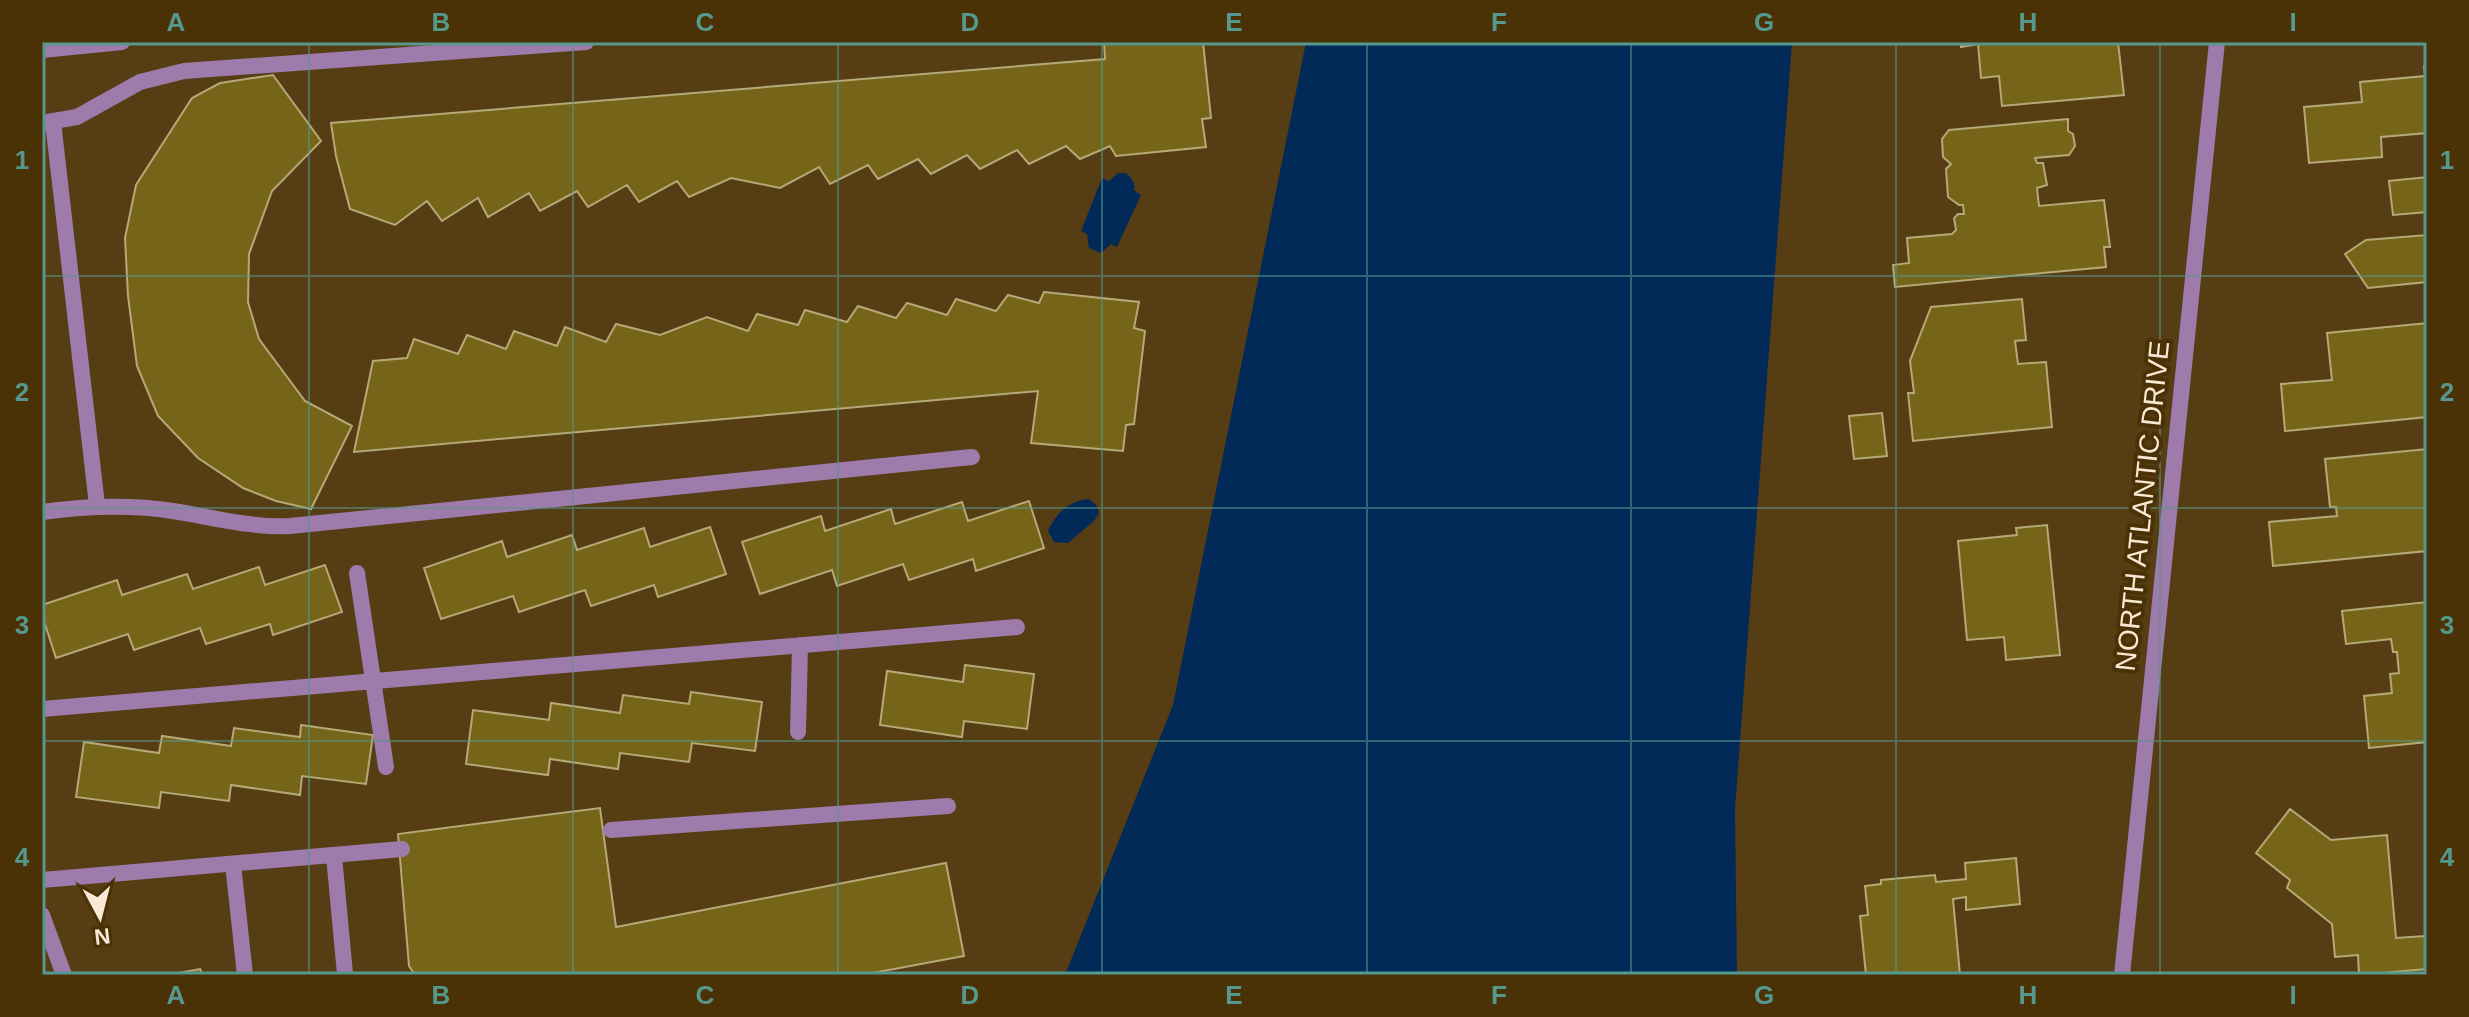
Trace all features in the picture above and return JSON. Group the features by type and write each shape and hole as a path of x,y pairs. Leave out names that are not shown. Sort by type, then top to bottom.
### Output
{"street":[{"path":"42,50 122,42"},
{"path":"97,505 48,123 93,110 140,82 184,71 586,42"},
{"name":"NORTH ATLANTIC DRIVE","path":"2122,975 2217,42"},
{"path":"42,512 97,505 170,510 257,526 281,527 972,457"},
{"path":"357,573 386,767"},
{"path":"42,709 1017,627"},
{"path":"798,732 800,645"},
{"path":"611,830 948,806"},
{"path":"42,880 402,849"},
{"path":"334,856 345,974"},
{"path":"233,864 245,975"},
{"path":"42,915 64,975"}],"water":[{"path":"1306,42 1792,42 1735,809 1737,975 1065,975 1173,705"},
{"path":"1118,173 1126,173 1134,182 1134,190 1141,195 1117,247 1111,244 1101,253 1089,248 1087,234 1081,231 1102,178 1109,181"},
{"path":"1089,499 1097,506 1099,513 1094,521 1068,543 1054,542 1048,531 1055,519 1069,505"}],"building":[{"path":"1104,42 1203,42 1211,118 1202,119 1206,147 1116,156 1110,146 1080,159 1066,146 1029,164 1017,150 980,169 967,155 931,174 918,159 878,179 868,165 830,184 819,167 780,188 731,178 689,197 677,181 639,202 627,185 588,207 577,191 540,211 529,193 488,217 478,198 442,221 427,201 395,225 350,209 331,123 1105,59"},
{"path":"1961,42 2118,42 2124,95 2002,106 1999,76 1981,78 1978,44 1961,47"},
{"path":"2424,66 2427,66 2427,133 2381,137 2382,157 2309,163 2304,107 2362,102 2360,82 2425,76"},
{"path":"273,75 321,141 272,191 249,254 248,302 259,339 305,401 352,426 311,509 276,501 243,488 198,458 158,416 137,366 128,296 125,238 136,185 192,98 220,83"},
{"path":"2068,119 2068,131 2073,134 2075,146 2069,155 2035,158 2037,163 2043,163 2047,185 2037,188 2039,206 2104,200 2110,247 2104,247 2106,267 1895,287 1893,265 1909,263 1907,238 1952,234 1956,230 1954,218 1964,214 1963,205 1948,197 1946,169 1951,164 1943,157 1942,139 1949,130"},
{"path":"2427,177 2427,212 2393,215 2389,181"},
{"path":"2427,235 2427,282 2368,288 2345,254 2366,240"},
{"path":"1044,292 1139,302 1134,328 1145,331 1134,424 1126,425 1123,451 1031,443 1038,391 354,452 373,361 407,358 414,339 458,354 467,335 506,349 514,331 557,346 565,327 606,342 616,324 660,335 707,317 748,331 757,314 798,325 805,310 847,322 858,306 896,318 907,303 947,315 956,299 996,311 1008,295 1039,303"},
{"path":"2022,299 2026,340 2015,341 2018,364 2046,362 2052,427 1913,441 1908,393 1914,393 1910,361 1931,307"},
{"path":"2427,323 2427,417 2285,431 2281,384 2332,380 2327,333"},
{"path":"1882,413 1887,456 1854,459 1849,416"},
{"path":"2427,449 2427,551 2273,566 2269,522 2337,516 2336,507 2330,507 2325,459"},
{"path":"1029,501 1044,548 976,571 973,559 909,580 903,564 837,586 832,570 760,594 742,542 821,516 825,531 891,509 895,524 962,502 968,521"},
{"path":"2047,525 2060,655 2006,660 2004,637 1967,640 1958,541 2017,535 2016,528"},
{"path":"710,527 726,574 658,597 654,585 591,606 585,590 519,612 513,596 441,619 424,568 502,541 507,557 572,535 577,550 644,528 650,547"},
{"path":"325,565 342,612 273,635 270,624 206,644 200,628 134,650 128,634 56,658 42,615 42,605 117,580 122,595 187,574 193,589 259,567 265,585"},
{"path":"2427,602 2427,742 2369,748 2364,696 2392,693 2390,674 2399,673 2397,652 2393,652 2391,639 2346,644 2342,611"},
{"path":"965,665 1034,674 1027,729 964,721 962,737 880,725 887,671 963,682"},
{"path":"691,692 762,702 755,751 692,743 689,762 620,753 618,769 550,759 548,775 466,764 473,710 549,720 551,703 620,713 623,695 689,704"},
{"path":"301,725 373,735 366,784 302,776 300,795 231,785 229,801 161,792 159,808 76,797 84,742 159,753 162,736 231,746 234,728 300,737"},
{"path":"600,808 616,927 946,863 964,956 862,975 415,975 409,966 398,834"},
{"path":"2290,809 2331,840 2387,835 2396,938 2425,936 2427,969 2359,975 2358,955 2335,957 2332,924 2287,888 2290,880 2256,853"},
{"path":"2016,858 2020,904 1966,910 1966,897 1953,899 1960,975 1866,975 1860,916 1868,915 1865,886 1881,884 1881,880 1935,875 1936,882 1966,879 1965,863"},
{"path":"200,969 203,975 167,975"}]}
